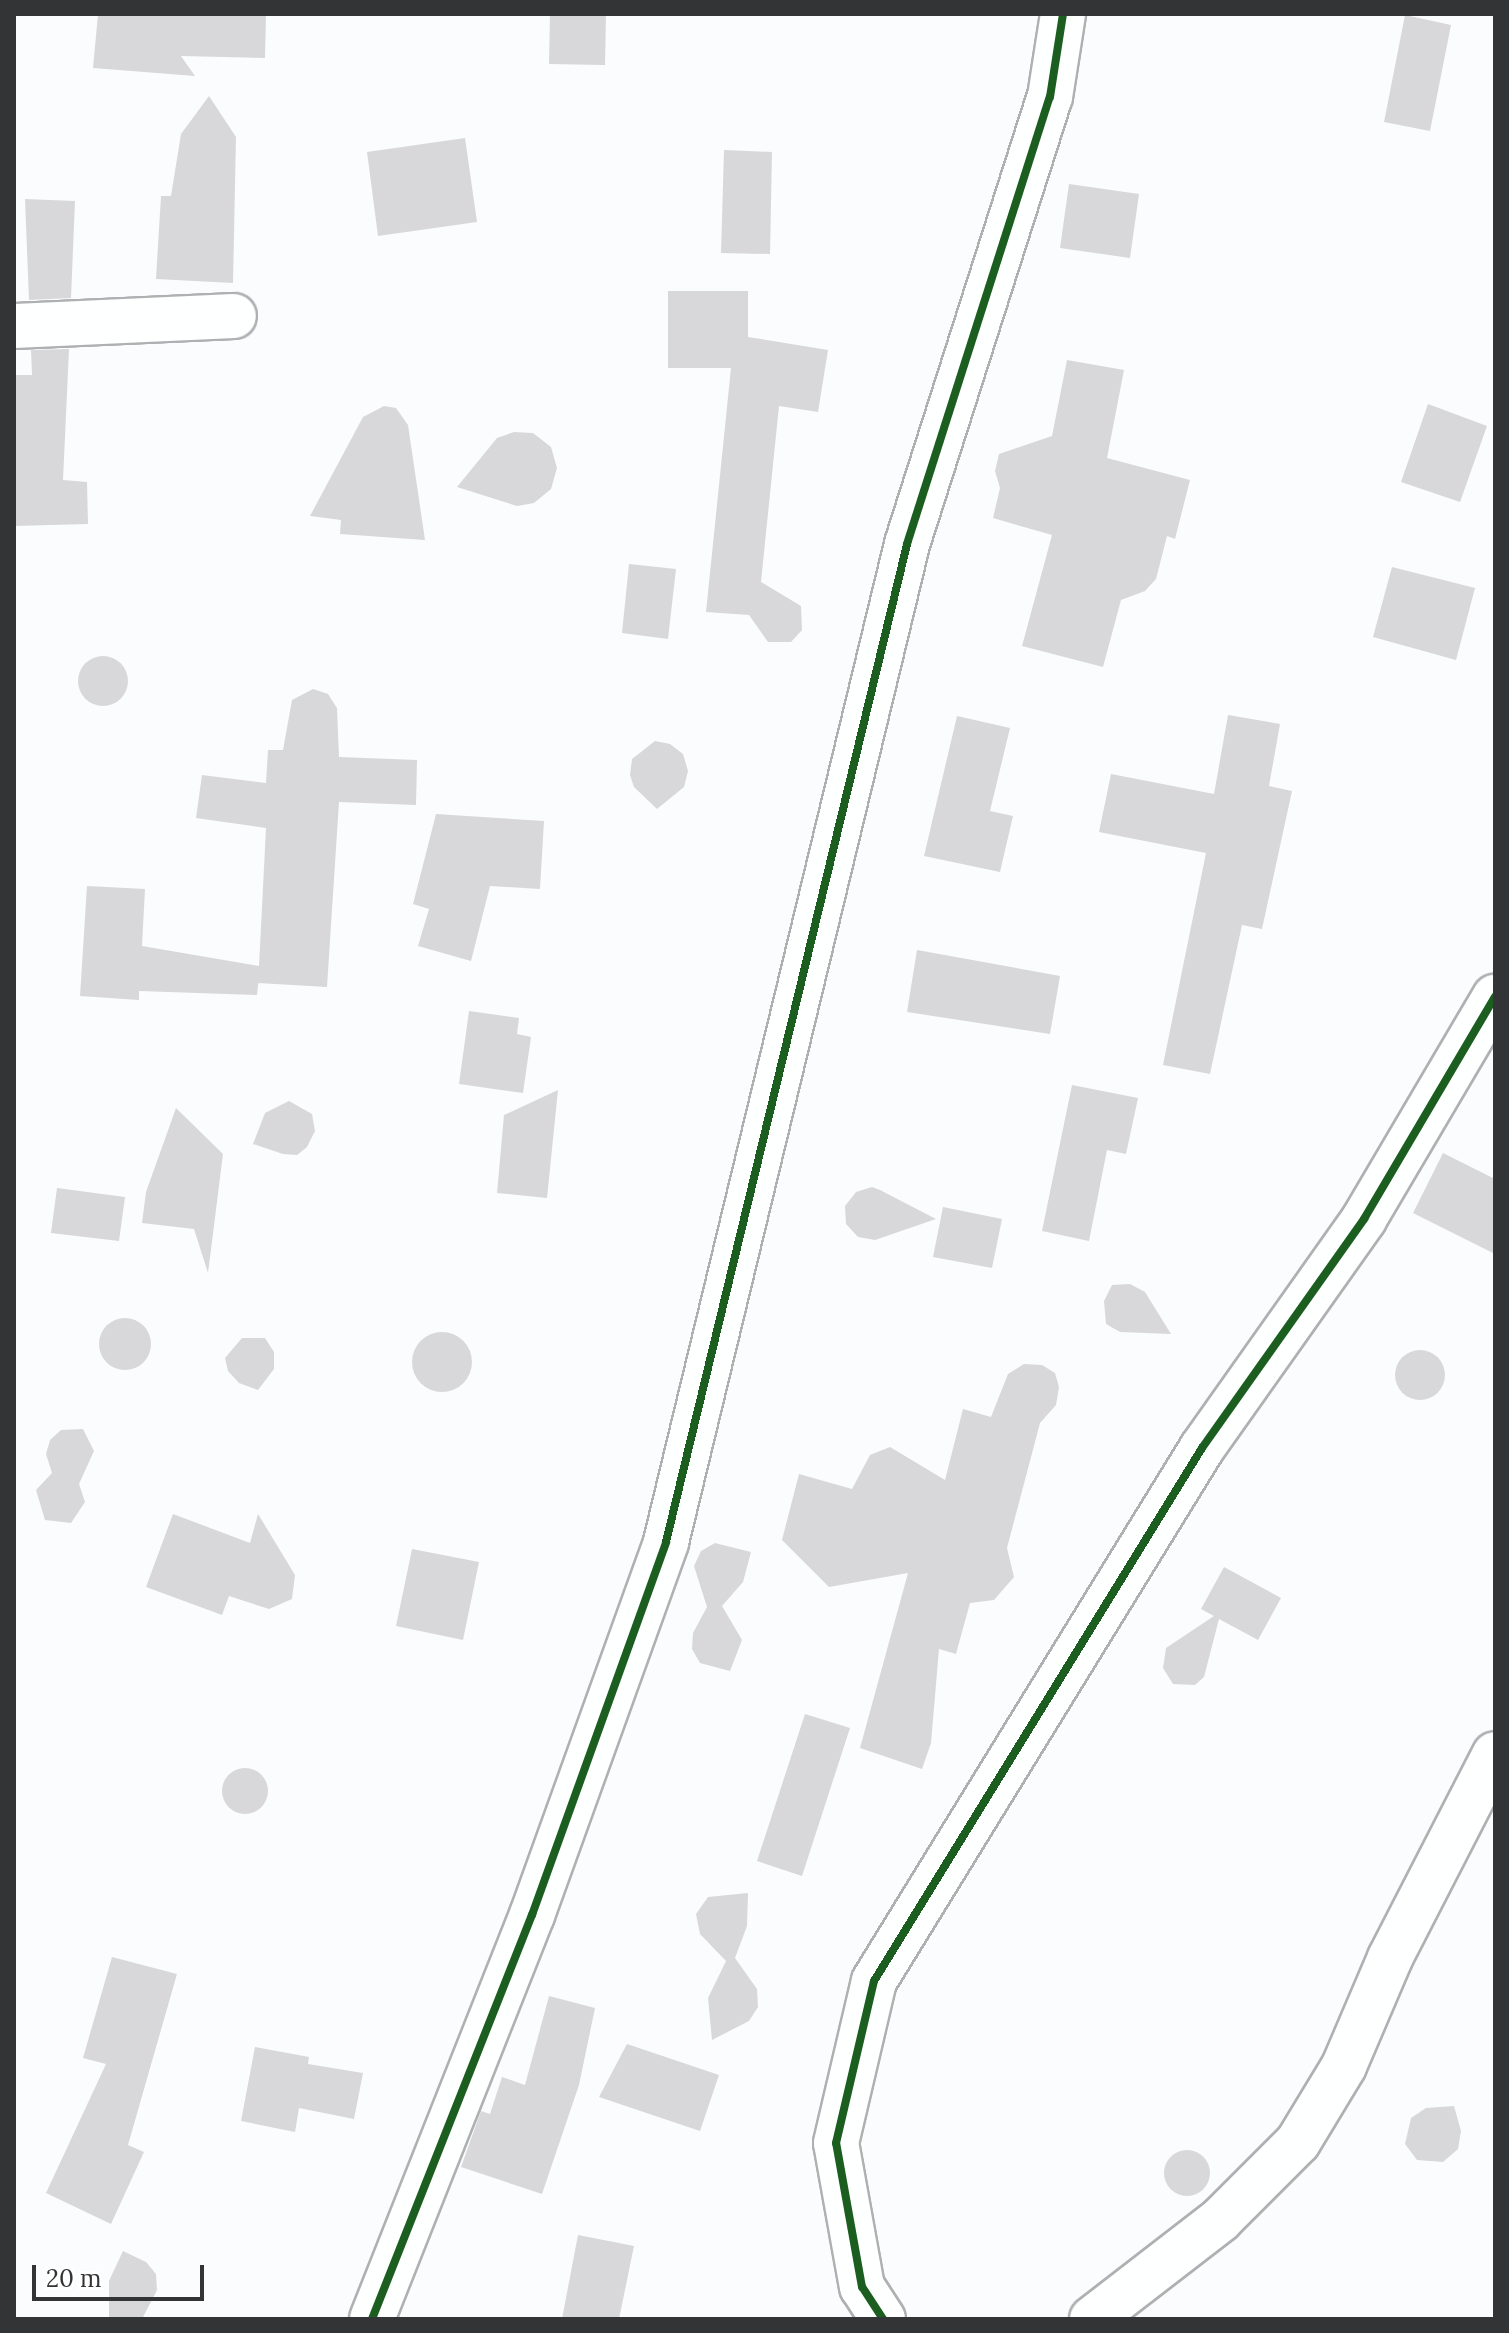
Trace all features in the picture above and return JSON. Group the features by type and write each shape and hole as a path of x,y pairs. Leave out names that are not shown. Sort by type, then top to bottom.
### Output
{"street":[{"path":"372,2319 532,1915 666,1542 907,544 1050,97 1063,14"},
{"path":"14,326 234,316"},
{"path":"883,2319 862,2287 836,2143 874,1981 1202,1448 1364,1219 1495,997"},
{"path":"1092,2319 1220,2220 1298,2142 1344,2066 1390,1958 1495,1754"}],"building":[{"path":"98,14 266,14 265,58 181,56 195,76 93,68"},
{"path":"550,14 606,14 605,65 549,64"},
{"path":"1405,15 1451,25 1430,131 1384,122"},
{"path":"209,96 236,137 233,283 156,279 161,196 171,196 181,134"},
{"path":"465,138 477,222 378,236 367,152"},
{"path":"724,150 772,152 770,254 721,253"},
{"path":"1069,184 1139,194 1130,258 1060,248"},
{"path":"25,199 75,201 71,298 29,300"},
{"path":"668,291 748,291 748,337 828,350 818,412 779,406 761,582 801,606 802,630 791,642 768,642 749,615 706,612 731,368 668,368"},
{"path":"69,349 63,480 87,482 88,524 14,526 14,375 32,375 31,350"},
{"path":"1067,360 1124,370 1107,458 1190,480 1175,539 1167,536 1156,579 1145,591 1121,600 1103,667 1022,646 1052,535 993,518 1000,488 995,471 999,454 1052,436"},
{"path":"1428,404 1487,426 1460,502 1401,482"},
{"path":"384,406 396,408 408,425 425,540 340,534 341,520 310,516 363,417"},
{"path":"514,432 533,433 551,447 557,468 551,489 534,503 517,506 457,487 497,438"},
{"path":"629,564 676,569 668,639 622,633"},
{"path":"1392,567 1475,588 1456,660 1373,637"},
{"path":"103,656 121,663 128,681 121,699 103,706 85,699 78,681 85,663"},
{"path":"313,689 328,694 337,708 339,757 417,760 416,805 339,802 327,987 258,983 257,995 139,991 139,1000 80,996 87,886 145,889 142,946 259,966 266,828 196,818 202,775 266,783 268,750 283,750 292,700"},
{"path":"1228,715 1280,724 1269,786 1292,791 1262,929 1242,925 1210,1074 1163,1065 1206,853 1099,832 1111,774 1214,794"},
{"path":"957,716 1010,728 990,811 1013,816 1000,872 924,856"},
{"path":"655,741 670,744 683,754 688,771 684,787 657,809 634,787 630,775 632,759"},
{"path":"436,814 544,821 540,889 490,886 471,961 418,946 429,909 413,904"},
{"path":"917,950 1060,976 1050,1034 907,1012"},
{"path":"469,1011 519,1018 517,1034 531,1037 523,1093 459,1084"},
{"path":"1072,1085 1138,1098 1126,1154 1107,1150 1089,1241 1042,1231"},
{"path":"558,1090 547,1198 497,1193 504,1115"},
{"path":"289,1101 312,1114 315,1131 307,1147 297,1155 283,1154 253,1144 265,1113"},
{"path":"176,1108 223,1154 208,1273 194,1229 142,1223 146,1192"},
{"path":"1443,1153 1495,1179 1495,1254 1413,1213"},
{"path":"872,1187 936,1219 875,1240 858,1237 846,1224 845,1206 856,1192"},
{"path":"57,1188 125,1197 119,1241 51,1233"},
{"path":"943,1207 1002,1219 992,1268 933,1257"},
{"path":"1130,1284 1145,1292 1171,1334 1120,1332 1106,1324 1104,1301 1112,1285"},
{"path":"125,1318 143,1326 151,1344 143,1362 125,1370 107,1362 99,1344 107,1326"},
{"path":"442,1332 453,1334 463,1341 470,1351 470,1373 463,1383 453,1390 442,1392 431,1390 421,1383 414,1373 412,1362 414,1351 421,1341 431,1334"},
{"path":"242,1338 265,1338 274,1352 274,1369 258,1390 239,1383 228,1371 225,1358"},
{"path":"1420,1350 1437,1358 1445,1375 1437,1392 1420,1400 1403,1392 1395,1375 1403,1358"},
{"path":"1024,1364 1042,1365 1055,1373 1059,1387 1056,1405 1040,1423 1007,1548 1014,1577 994,1600 970,1603 956,1654 939,1649 931,1743 922,1769 860,1748 908,1573 829,1587 782,1540 799,1474 852,1489 870,1455 890,1447 945,1480 963,1409 991,1417 1008,1374"},
{"path":"83,1429 94,1451 79,1484 85,1502 71,1523 45,1520 36,1490 52,1473 46,1454 50,1440 61,1430"},
{"path":"173,1514 250,1543 258,1514 295,1575 292,1599 269,1609 229,1596 222,1615 146,1587"},
{"path":"715,1543 751,1552 743,1582 722,1606 742,1640 730,1671 700,1663 692,1649 693,1633 707,1607 694,1566 701,1551"},
{"path":"412,1549 479,1562 463,1640 396,1626"},
{"path":"1224,1567 1281,1598 1258,1640 1219,1619 1204,1677 1195,1685 1173,1684 1163,1668 1166,1648 1214,1616 1201,1609"},
{"path":"805,1714 850,1728 802,1876 757,1861"},
{"path":"245,1768 261,1775 268,1791 261,1807 245,1814 229,1807 222,1791 229,1775"},
{"path":"748,1893 747,1926 735,1958 757,1989 758,2007 749,2021 712,2040 708,1998 726,1961 700,1934 696,1914 708,1897"},
{"path":"112,1957 177,1974 128,2145 144,2152 111,2224 46,2193 106,2064 83,2058"},
{"path":"549,1996 595,2008 579,2085 542,2194 461,2167 481,2111 490,2114 502,2077 525,2085"},
{"path":"627,2044 719,2075 700,2131 599,2097"},
{"path":"255,2047 309,2057 308,2064 363,2073 354,2119 299,2108 295,2132 241,2121"},
{"path":"1454,2106 1461,2131 1458,2149 1443,2162 1417,2160 1405,2144 1411,2118 1426,2108"},
{"path":"1187,2150 1203,2157 1210,2173 1203,2189 1187,2196 1171,2189 1164,2173 1171,2157"},
{"path":"578,2235 634,2246 619,2319 562,2319"},
{"path":"123,2251 146,2262 156,2274 157,2290 142,2319 109,2319 109,2281"}],"cycle path":[{"path":"372,2319 532,1915 666,1542 907,544 1050,97 1063,14"},
{"path":"883,2319 862,2287 836,2143 874,1981 1202,1448 1364,1219 1495,997"}]}
